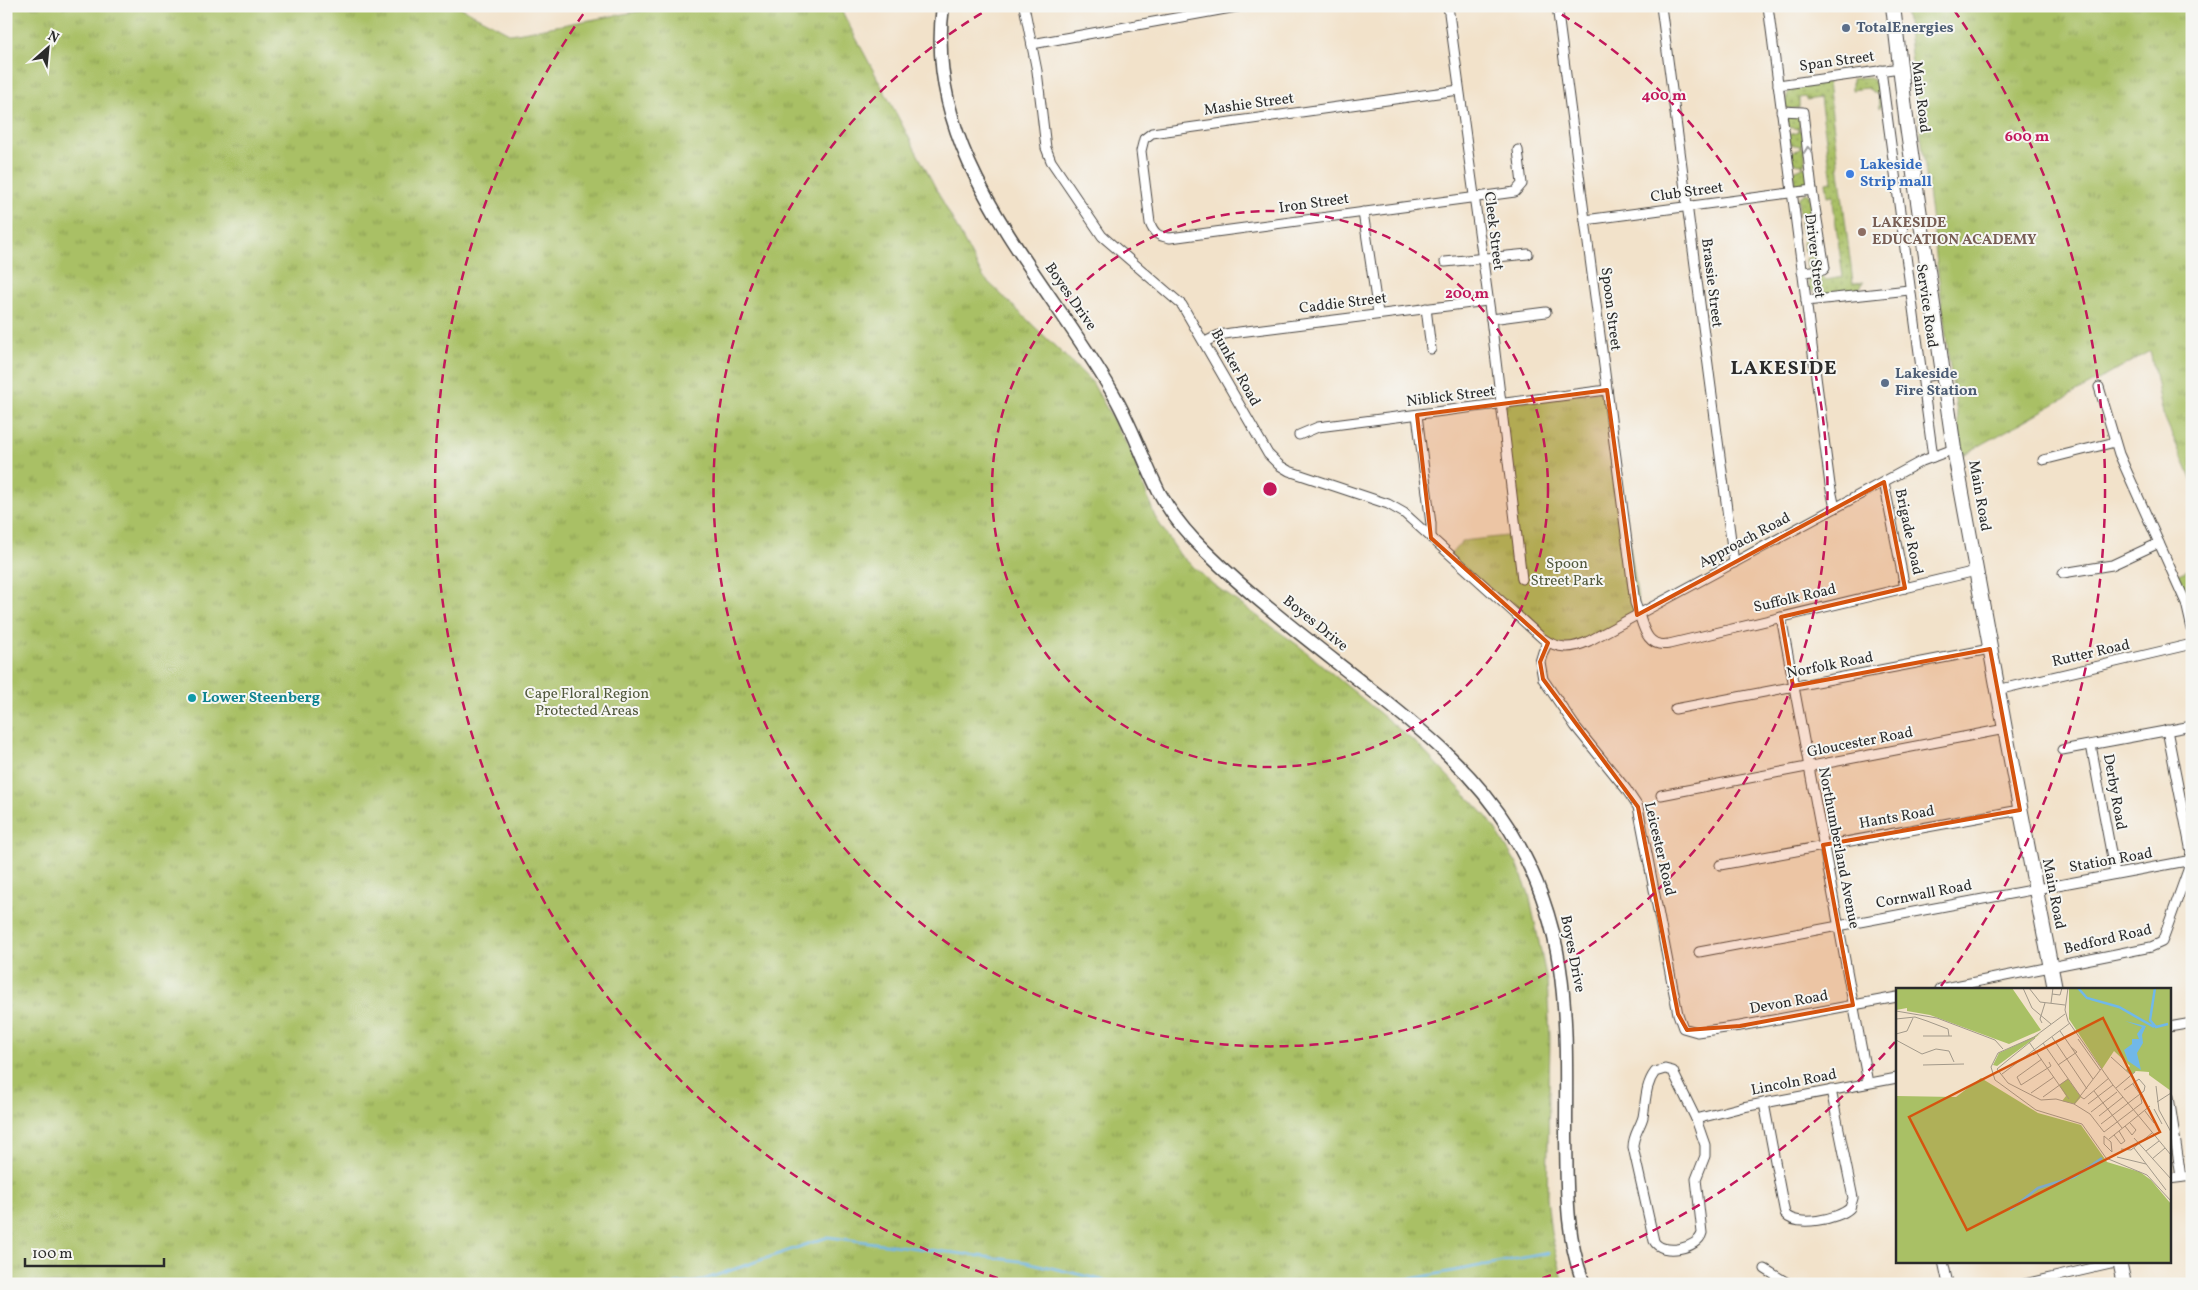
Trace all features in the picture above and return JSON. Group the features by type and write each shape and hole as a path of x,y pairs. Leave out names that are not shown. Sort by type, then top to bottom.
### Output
{"main road":[{"name":"Boyes Drive","path":"943,6 940,59 944,88 968,160 1017,250 1100,369 1129,423 1160,494 1178,522 1237,582 1413,723 1464,769 1494,807 1524,855 1546,907 1562,975 1567,1040 1568,1216 1575,1255 1584,1284"},
{"name":"Main Road","path":"1893,6 1942,374 1954,449 2004,730 2055,988"},
{"path":"2119,1262 2124,1284"}],"street":[{"name":"Bunker Road","path":"1024,6 1032,44 1046,148 1051,161 1102,236 1175,297 1192,319 1262,446 1279,465 1288,470 1396,508 1548,642"},
{"path":"1032,44 1242,6"},
{"name":"Cleek Street","path":"1448,6 1475,198 1487,301 1491,319 1522,579"},
{"name":"Spoon Street","path":"1557,6 1635,602 1640,614"},
{"name":"Brassie Street","path":"1662,6 1734,563"},
{"name":"Driver Street","path":"1768,6 1835,508"},
{"name":"Span Street","path":"1778,85 1900,68"},
{"name":"Service Road","path":"1881,70 1932,457"},
{"name":"Mashie Street","path":"1158,236 1153,231 1150,222 1141,151 1144,140 1152,132 1459,90"},
{"path":"1781,111 1804,112 1809,190 1824,268 1802,272"},
{"name":"Iron Street","path":"1158,236 1170,238 1515,192 1521,188 1522,184 1518,150"},
{"name":"Club Street","path":"1585,220 1809,190"},
{"path":"1363,212 1378,313"},
{"path":"1445,262 1528,254"},
{"path":"1806,301 1909,290"},
{"name":"Caddie Street","path":"1205,342 1223,334 1378,313 1487,301"},
{"path":"1426,308 1432,349"},
{"path":"1491,319 1546,312"},
{"path":"1921,377 1942,374"},
{"path":"2099,387 2115,442 2186,603 2192,629"},
{"name":"Niblick Street","path":"1299,435 1318,427 1607,390"},
{"path":"1417,415 1431,524 1430,538"},
{"path":"2043,460 2115,442"},
{"name":"Approach Road","path":"1548,642 1561,647 1576,646 1640,614 1884,482 1932,457 1954,449"},
{"name":"Brigade Road","path":"1884,482 1905,588"},
{"path":"2063,573 2112,565 2159,543"},
{"name":"Suffolk Road","path":"1640,614 1649,640 1661,645 1976,571"},
{"name":"Northumberland Avenue","path":"1781,617 1868,1083"},
{"name":"Leicester Road","path":"1548,642 1540,662 1543,679 1575,726 1626,789 1638,807 1678,1014 1680,1023 1687,1030"},
{"name":"Rutter Road","path":"1998,690 2192,644"},
{"name":"Norfolk Road","path":"1675,709 1990,649"},
{"path":"2062,750 2192,726"},
{"name":"Gloucester Road","path":"1661,795 2004,730"},
{"name":"Bedford Road","path":"2051,967 2160,943 2191,860 2190,845 2167,730"},
{"name":"Derby Road","path":"2092,745 2115,874"},
{"name":"Hants Road","path":"1720,865 2020,810"},
{"name":"Station Road","path":"2036,888 2191,860"},
{"name":"Cornwall Road","path":"1699,952 2036,888"},
{"path":"1945,988 2051,967"},
{"name":"Devon Road","path":"1687,1030 1697,1032 1740,1026 1896,997"},
{"path":"2170,1027 2192,1023"},
{"path":"1665,1069 1673,1071 1696,1119 1705,1151 1696,1180 1701,1238 1693,1245 1671,1249 1660,1248 1654,1241 1633,1146 1634,1136 1643,1118 1649,1083 1655,1072 1665,1069"},
{"name":"Lincoln Road","path":"1696,1119 1764,1103 1896,1078"},
{"path":"1764,1103 1785,1214 1789,1219 1798,1222 1837,1216 1845,1213 1850,1208 1853,1198 1832,1090"},
{"path":"2170,1103 2182,1177"},
{"path":"2170,1179 2192,1176"},
{"path":"1943,1262 1948,1284"},
{"path":"2024,1284 2119,1262"},
{"path":"1765,1269 1789,1284"}],"highlighted area":[{"path":"1607,390 1637,615 1884,482 1905,588 1781,617 1793,686 1990,649 2020,810 1823,845 1853,1005 1740,1026 1687,1030 1678,1014 1638,807 1543,679 1540,662 1548,643 1431,538 1417,415"}],"green space":[{"name":"Cape Floral Region Protected Areas","path":"6,6 458,6 511,34 669,6 839,6 983,277 1092,382 1131,452 1155,517 1180,555 1214,585 1299,646 1418,745 1488,818 1517,864 1529,894 1547,981 1550,1037 1547,1198 1551,1233 1564,1284 6,1284"},
{"path":"1905,6 2192,6 2192,481 2163,414 2150,351 1963,455 1949,360"},
{"path":"1866,77 1875,82 1879,89 1881,107 1879,108 1878,95 1867,88 1852,90 1852,79"},
{"path":"1828,82 1853,283 1864,282 1859,289 1839,293 1818,294 1809,287 1808,275 1821,274 1826,280 1843,277 1833,202 1834,195 1828,196 1826,182 1832,181 1820,98 1806,100 1805,97 1799,98 1799,108 1786,109 1786,100 1788,93 1798,86"},
{"path":"1796,114 1800,117 1799,130 1802,131 1804,143 1801,145 1802,149 1805,149 1805,163 1803,164 1807,168 1810,184 1806,188 1796,186 1794,171 1803,167 1802,164 1793,163 1791,152 1800,149 1800,146 1790,144 1789,135 1798,132 1798,129 1788,127 1787,117"},
{"path":"1806,193 1809,195 1813,206 1810,214 1816,231 1812,233 1812,236 1817,237 1819,248 1814,251 1817,255 1819,266 1807,269 1806,259 1814,255 1813,252 1804,251 1803,241 1812,238 1811,235 1802,233 1800,222 1809,219 1809,215 1799,214 1798,198"},
{"name":"Spoon Street Park","path":"1607,390 1640,614 1589,641 1555,646 1450,555 1462,541 1516,535 1501,404"},
{"path":"2192,568 2192,629 2174,576"}],"waterway":[{"path":"675,1284 697,1282 828,1237 1027,1262 1119,1284"},
{"path":"1384,1284 1548,1253"}],"place":[{"name":"TotalEnergies","path":"1846,28"},
{"name":"Lakeside Strip mall","path":"1850,174"},
{"name":"LAKESIDE EDUCATION ACADEMY","path":"1862,232"},
{"name":"Lakeside Fire Station","path":"1885,383"},
{"name":"Lower Steenberg","path":"192,698"}],"district":[{"name":"LAKESIDE","path":"1784,369"}]}
